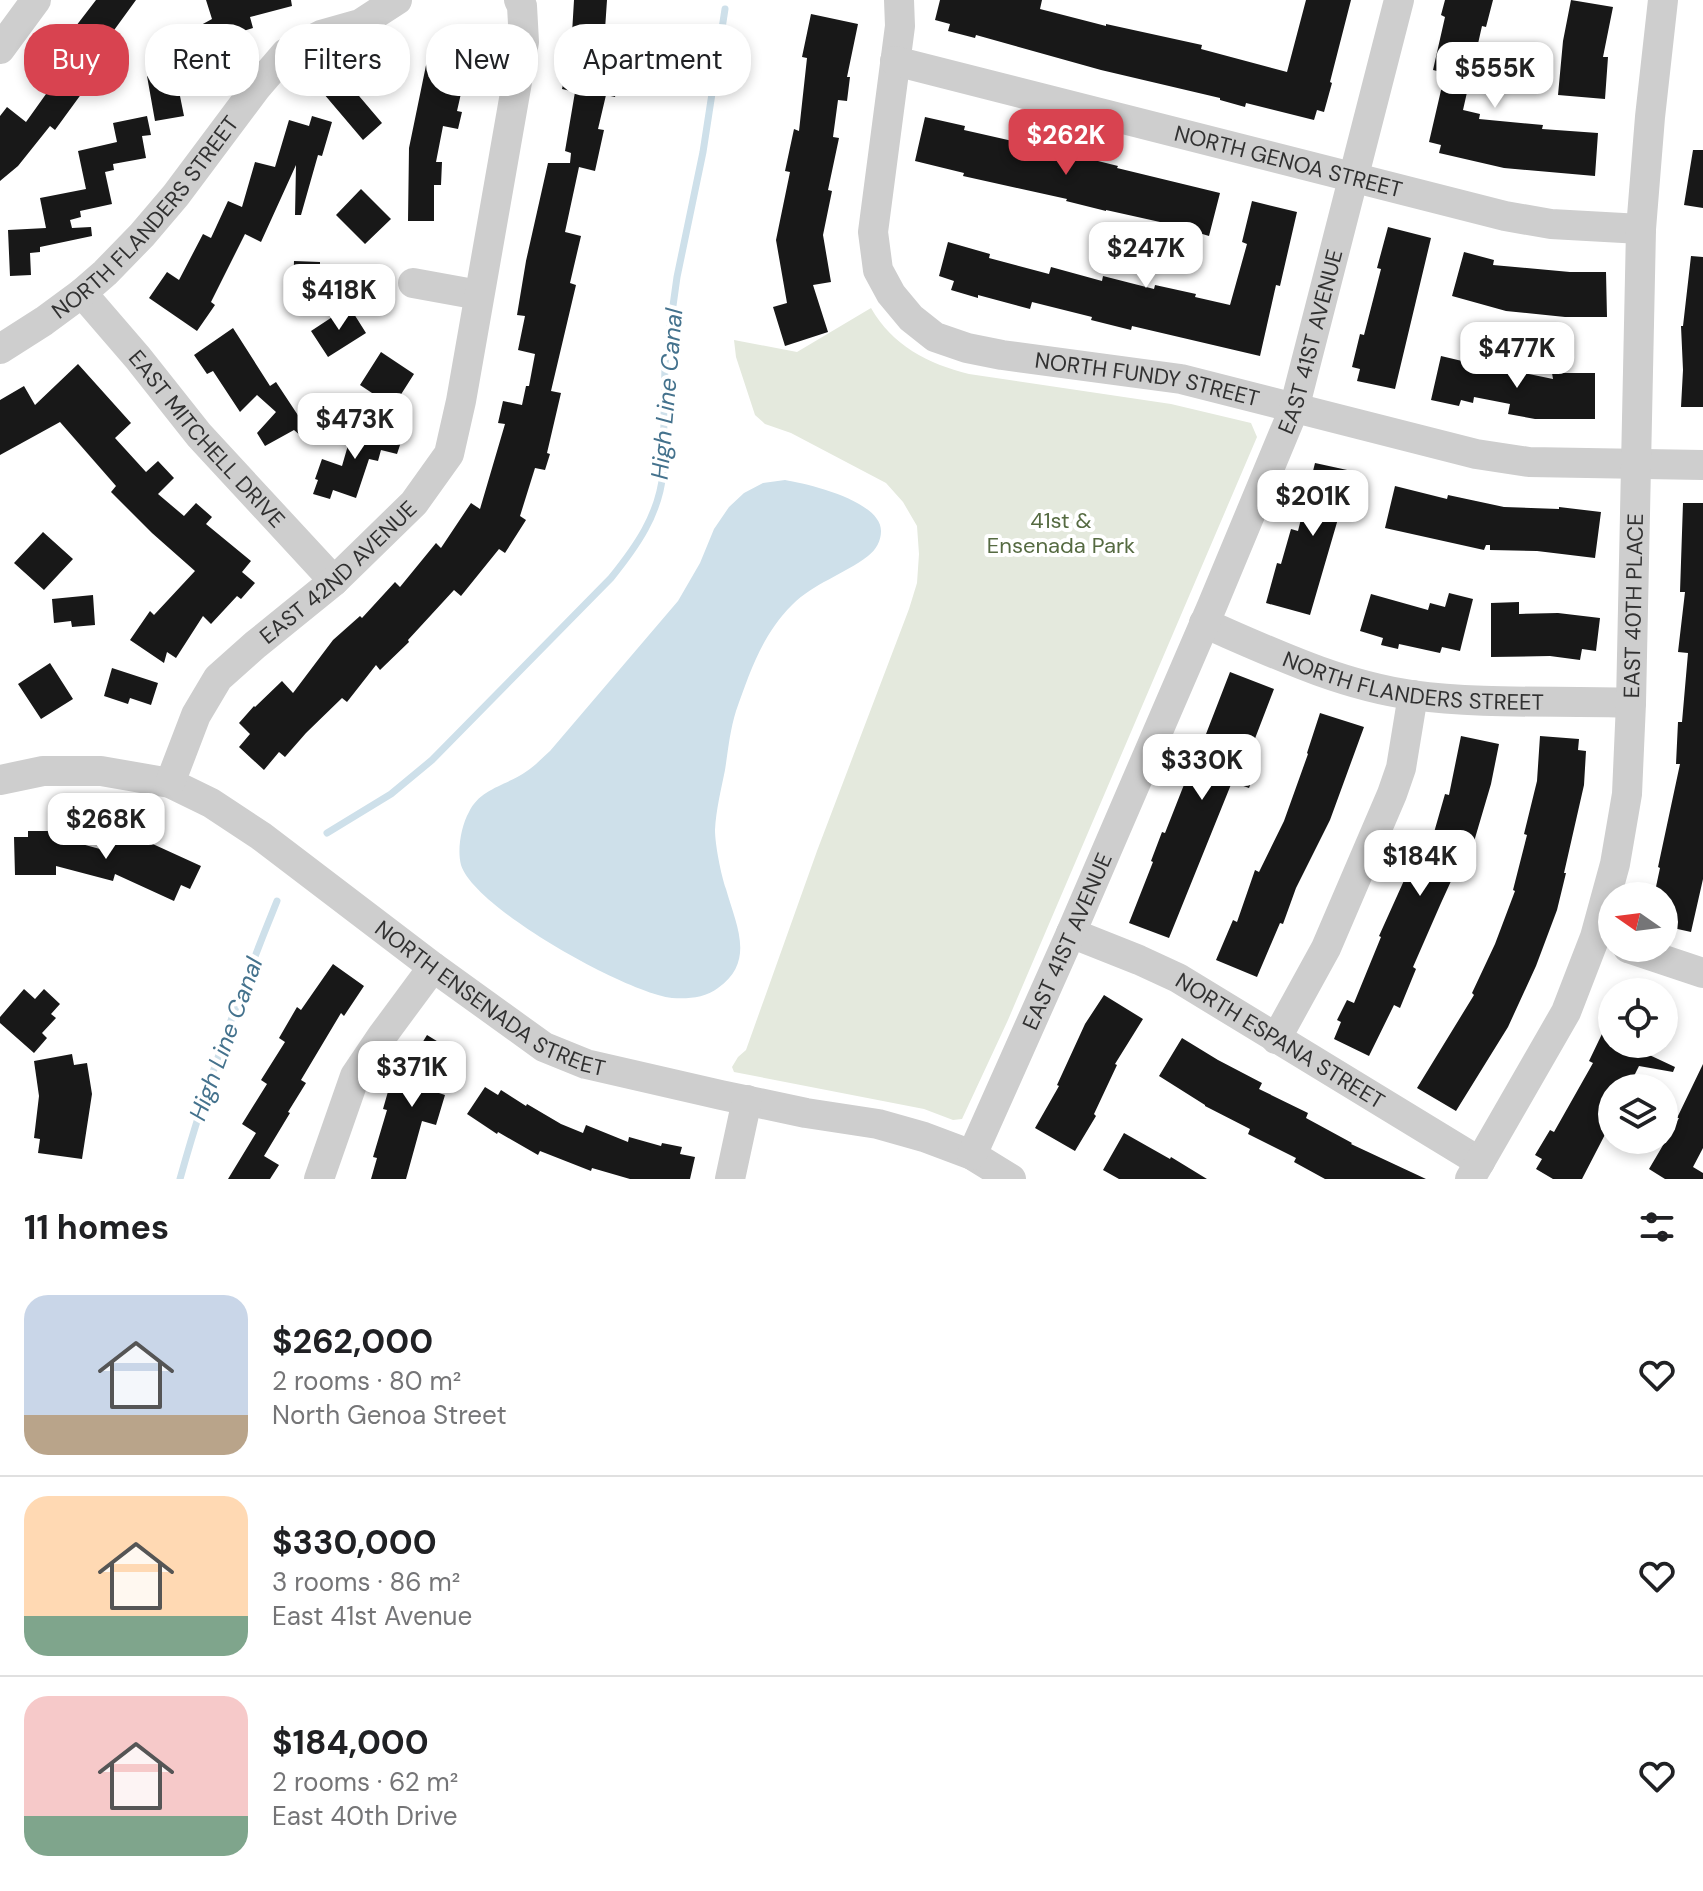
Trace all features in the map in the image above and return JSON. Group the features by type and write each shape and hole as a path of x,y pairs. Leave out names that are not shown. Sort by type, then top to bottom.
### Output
{"street":[{"path":"0,49 36,0"},
{"name":"NORTH FLANDERS STREET","path":"0,349 82,293 142,235 286,53 321,35 360,24 397,0"},
{"name":"EAST 42ND AVENUE","path":"170,783 196,715 218,678 334,581 414,503 449,454 524,42 519,0"},
{"path":"895,61 900,26 899,0"},
{"name":"EAST 41ST AVENUE","path":"972,1155 1071,933 1294,409 1399,0"},
{"name":"EAST 40TH PLACE","path":"1612,882 1627,794 1641,229 1663,0"},
{"name":"NORTH GENOA STREET","path":"895,61 1505,216 1551,224 1641,229"},
{"name":"NORTH FUNDY STREET","path":"895,61 873,232 878,270 891,294 911,318 935,337 1002,355 1181,379 1476,454 1529,462 1703,465"},
{"path":"413,283 479,295"},
{"name":"EAST MITCHELL DRIVE","path":"82,293 199,435 334,581"},
{"name":"NORTH FLANDERS STREET","path":"1204,623 1318,671 1374,688 1413,695 1478,700 1631,703"},
{"path":"1276,1039 1326,948 1392,794 1401,768 1413,695"},
{"name":"NORTH ENSENADA STREET","path":"0,780 43,771 101,771 170,783 211,803 270,843 544,1047 586,1064 806,1113 878,1124 924,1137 972,1155 1011,1179"},
{"name":"NORTH ESPANA STREET","path":"1071,933 1178,978 1475,1171"},
{"name":"EAST 40TH PLACE","path":"1475,1171 1598,951"},
{"path":"1670,962 1703,973"},
{"path":"319,1179 355,1076 433,967"},
{"path":"730,1179 747,1100"}],"green space":[{"name":"41st & Ensenada Park","path":"871,308 900,343 939,365 969,374 1171,404 1251,423 1257,437 1008,1020 962,1119 953,1120 924,1109 734,1072 732,1067 746,1050 909,609 917,583 919,554 917,526 903,502 886,483 791,433 765,424 755,415 736,357 734,340 797,352"}],"water":[{"path":"785,480 826,490 857,503 878,520 880,538 868,556 792,605 773,629 746,682 734,718 715,830 720,868 738,929 740,954 737,966 730,977 708,994 672,998 651,993 555,946 494,904 472,883 461,865 462,831 466,818 480,797 520,776 550,751 678,601 700,563 714,529 729,507 744,493 763,483"}],"building":[{"path":"96,0 136,0 119,24 78,24"},
{"path":"206,0 291,0 292,6 250,17 252,24 203,24 212,19"},
{"path":"574,0 607,0 605,24 573,24"},
{"path":"940,0 1042,0 1040,9 1202,45 1201,49 1287,72 1306,0 1351,0 1324,112 1317,110 1314,120 1246,103 1245,107 976,35 975,38 948,31 950,24 935,20"},
{"path":"1445,0 1493,0 1486,27 1482,26 1463,110 1480,114 1479,119 1543,125 1542,129 1598,133 1595,176 1504,168 1439,153 1441,145 1429,142 1445,73 1433,70 1445,17 1441,15"},
{"path":"1571,0 1613,7 1603,57 1608,57 1605,99 1558,95"},
{"path":"811,14 858,24 847,77 850,77 847,101 838,100 833,137 839,138 823,235 831,282 813,285 828,332 785,346 773,307 787,303 776,240 790,172 785,171 794,129 799,131 807,58 802,57"},
{"path":"426,65 426,96 460,96 457,111 462,112 458,129 443,126 436,162 442,162 441,185 434,185 434,221 408,221 409,148"},
{"path":"45,96 80,96 55,130 50,126 18,166 0,181 0,116 7,107 26,122"},
{"path":"151,96 180,96 184,116 155,121"},
{"path":"326,96 359,96 382,123 363,140"},
{"path":"574,96 606,96 598,129 604,130 595,171 579,167 565,232 581,236 570,283 576,285 551,391 561,393 547,453 550,454 545,470 535,468 520,516 526,520 505,553 499,549 461,596 454,590 380,670 376,665 347,702 342,698 285,757 279,752 264,770 239,747 250,734 239,723 282,681 293,693 333,640 360,616 362,618 395,582 400,587 436,543 441,548 471,503 480,509 505,424 498,423 503,401 522,405 526,386 529,386 535,354 518,350 525,316 517,315 548,163 570,163 571,153 565,151"},
{"path":"147,116 151,135 142,136 146,158 113,164 114,170 105,172 112,204 80,211 81,217 70,220 72,228 91,227 92,236 40,247 40,252 30,253 31,275 10,276 8,230 46,228 40,198 86,189 78,151 117,142 113,123"},
{"path":"312,116 332,122 322,156 318,155 301,215 295,215 296,165 261,242 245,234 211,302 215,305 197,331 149,298 167,272 179,280 203,234 211,238 228,201 242,207 255,162 275,167 289,120 309,126"},
{"path":"925,117 965,126 964,130 1220,193 1209,236 963,176 964,173 915,161"},
{"path":"1693,150 1703,150 1703,208 1684,205"},
{"path":"361,189 391,219 365,244 336,215"},
{"path":"1252,201 1297,212 1260,356 1132,326 1131,330 1032,302 1030,309 978,295 978,298 951,290 954,281 939,276 948,242 990,254 989,258 1049,274 1051,267 1102,281 1103,276 1154,289 1155,285 1230,305 1247,244 1242,242"},
{"path":"1388,227 1431,238 1395,389 1357,381 1360,369 1352,367 1360,334 1364,335 1381,269 1377,268"},
{"path":"1464,252 1494,260 1493,265 1606,272 1607,317 1565,317 1506,311 1452,296"},
{"path":"1691,256 1703,257 1703,407 1681,407 1681,326"},
{"path":"294,261 320,262 320,270 352,271 351,294 293,292"},
{"path":"349,306 366,333 328,357 311,331"},
{"path":"233,328 270,386 276,382 313,438 308,442 294,430 265,446 257,433 276,412 257,395 240,412 213,371 207,374 194,355"},
{"path":"381,352 414,374 393,407 360,385"},
{"path":"1441,356 1553,379 1552,373 1595,373 1595,419 1535,419 1508,414 1510,404 1474,397 1473,403 1461,400 1459,406 1431,400"},
{"path":"78,364 131,423 115,438 146,472 158,461 174,478 158,494 184,516 196,503 212,517 206,524 251,561 242,572 255,583 241,599 237,596 211,624 203,616 176,658 167,652 164,663 130,640 150,611 154,615 195,571 111,492 116,486 60,422 0,455 0,400 24,386 35,405"},
{"path":"355,421 403,436 397,454 381,450 378,461 369,459 356,498 333,490 330,499 313,494 322,459 342,466"},
{"path":"1315,463 1361,473 1352,515 1340,512 1310,615 1266,603 1291,529 1298,531"},
{"path":"1395,486 1447,499 1448,495 1504,507 1559,507 1601,512 1595,558 1537,551 1490,550 1490,545 1486,545 1484,550 1385,528"},
{"path":"1683,503 1703,503 1703,879 1691,932 1678,929 1678,882 1657,882 1680,764 1676,764 1678,722 1682,722 1688,653 1678,652 1685,592 1680,592"},
{"path":"43,532 73,559 44,590 14,563"},
{"path":"1449,593 1473,599 1460,651 1442,647 1440,653 1399,644 1398,649 1381,645 1383,638 1360,631 1371,594 1428,610 1430,603 1445,607"},
{"path":"93,595 95,625 72,627 71,621 54,623 52,599"},
{"path":"1519,602 1519,614 1558,613 1600,618 1596,651 1582,649 1580,660 1550,656 1491,657 1491,603"},
{"path":"50,663 73,699 41,719 18,684"},
{"path":"112,668 158,683 151,705 130,698 128,704 104,696"},
{"path":"1230,672 1274,689 1246,762 1257,767 1249,788 1232,782 1169,938 1129,923 1162,832 1165,833 1189,778"},
{"path":"1320,713 1364,727 1330,820 1257,977 1216,960 1233,920 1237,922 1255,870 1259,872 1284,821"},
{"path":"1461,736 1499,744 1491,784 1473,845 1468,844 1441,903 1413,967 1416,969 1400,1008 1394,1005 1369,1056 1334,1039 1341,1022 1337,1020 1347,1000 1354,1003 1379,936 1420,845 1429,850 1445,794 1449,795"},
{"path":"1540,736 1579,739 1578,750 1586,751 1584,785 1566,873 1557,910 1536,966 1508,1027 1456,1111 1417,1088 1474,995 1472,993 1515,891 1537,781"},
{"path":"105,829 144,840 201,866 190,889 181,885 174,901 115,874 113,881 56,866 56,875 15,875 14,837 28,837 28,831 56,831 56,837 100,849"},
{"path":"333,964 364,986 344,1016 341,1013 301,1080 306,1083 264,1156 279,1165 270,1179 228,1179 256,1133 242,1124 267,1084 261,1080 285,1042 279,1038 297,1007 301,1010"},
{"path":"24,989 35,999 44,989 60,1004 51,1014 56,1018 42,1033 47,1038 34,1053 0,1023 0,1017"},
{"path":"1104,995 1143,1019 1115,1064 1094,1114 1096,1116 1075,1151 1035,1128 1059,1086 1085,1024"},
{"path":"427,1035 458,1054 436,1092 445,1095 436,1125 422,1121 406,1179 371,1179 389,1088 394,1089"},
{"path":"1182,1038 1262,1083 1259,1089 1308,1113 1306,1118 1351,1144 1426,1179 1325,1179 1294,1162 1296,1158 1248,1134 1250,1129 1205,1106 1159,1076"},
{"path":"1598,1042 1598,1058 1656,1058 1675,1067 1673,1072 1639,1066 1635,1074 1598,1074 1598,1148 1582,1179 1553,1179 1536,1169 1542,1159 1535,1155 1550,1130 1554,1132 1593,1063 1589,1061"},
{"path":"72,1054 74,1065 87,1063 92,1094 82,1159 38,1153 40,1139 34,1138 39,1096 34,1061"},
{"path":"1703,1064 1703,1148 1693,1167 1703,1173 1703,1179 1665,1179 1649,1169 1658,1154 1678,1154 1678,1116"},
{"path":"485,1087 498,1095 501,1090 526,1106 583,1133 586,1125 628,1142 629,1137 661,1146 662,1143 682,1147 680,1154 695,1157 690,1179 630,1179 592,1168 591,1171 540,1151 538,1155 467,1114"},
{"path":"1124,1133 1207,1179 1119,1179 1103,1170"}],"waterway":[{"name":"High Line Canal","path":"327,833 391,794 432,760 611,578 651,517 663,473 665,363 677,277 703,152 725,9"},
{"name":"High Line Canal","path":"180,1179 224,1039 277,901"}]}
